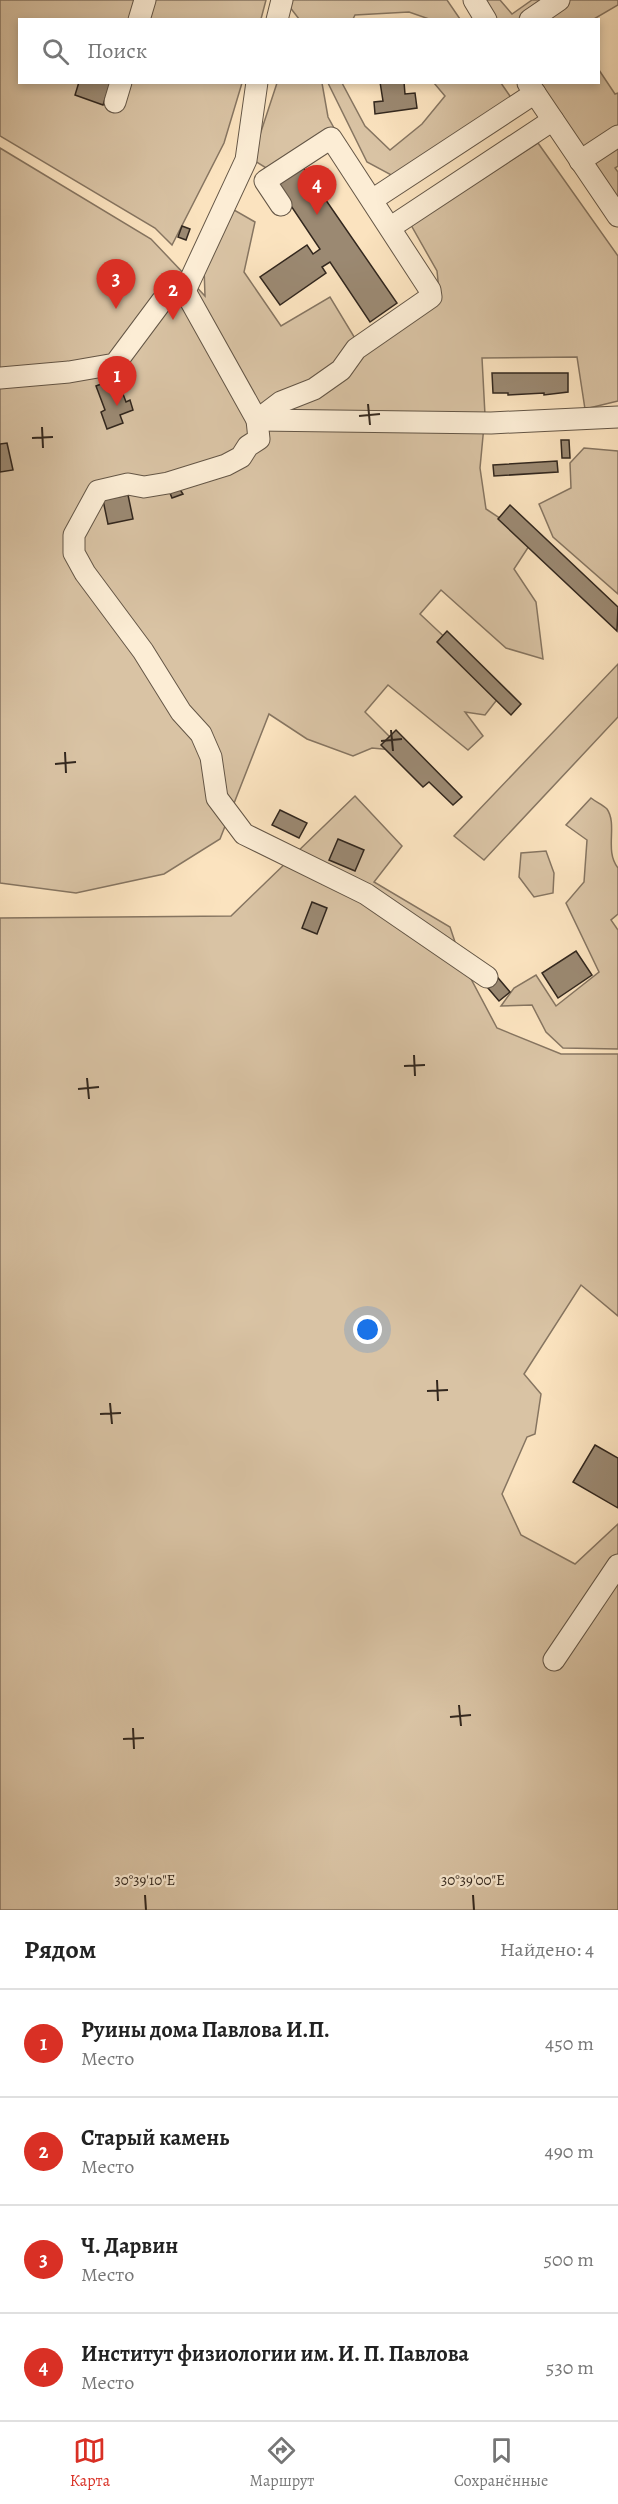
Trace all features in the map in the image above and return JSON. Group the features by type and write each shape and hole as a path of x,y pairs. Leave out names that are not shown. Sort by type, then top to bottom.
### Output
{"street":[{"path":"140,18 145,0"},
{"path":"278,18 282,0"},
{"path":"474,0 485,18"},
{"path":"533,18 559,0"},
{"path":"0,378 69,372 115,364 162,302 185,291 248,154 257,84"},
{"path":"372,200 421,168 531,88 618,216"},
{"path":"391,227 553,120"},
{"path":"580,161 618,136"},
{"path":"257,420 281,402 314,389 341,370 356,349 431,297 430,290 391,227 331,138 265,181"},
{"path":"242,167 265,181 281,205"},
{"path":"421,168 440,195"},
{"path":"185,291 257,420 259,439 248,446 241,457 226,465 144,488 128,484 98,491 74,535 74,553 84,573 143,651 181,712 201,734 211,757 218,798 244,834 366,894 487,976"},
{"path":"257,420 491,423 618,417"},
{"path":"554,1660 618,1565"}],"shaded area":[{"path":"0,0 266,0 261,18 18,18 18,84 242,84 224,143 172,245 155,228 0,136"},
{"path":"291,0 447,0 459,18 426,18 409,12 355,15 354,18 298,18 289,6"},
{"path":"480,0 500,0 512,14 532,0 618,0 618,5 596,18 492,18"},
{"path":"600,72 615,94 618,93 618,166 615,168 618,172 618,207 536,84 600,84"},
{"path":"277,84 322,84 328,117 334,128 271,171 252,159"},
{"path":"328,84 343,84 365,126 390,150 422,124 445,96 435,84 502,84 512,99 393,176 367,162"},
{"path":"538,143 618,256 618,401 585,409 577,357 482,358 485,415 480,468 486,509 533,540 514,569 536,602 543,659 506,648 441,590 420,614 503,692 485,715 465,712 483,736 468,750 388,685 365,712 404,751 372,748 353,756 307,739 269,714 220,839 164,874 76,893 0,883 0,148 151,239 205,296 204,267 229,207 255,222 244,272 281,326 330,297 362,350 440,300 437,271 411,225"},
{"path":"584,448 618,451 618,594 553,537 539,504 571,488 570,463"},
{"path":"618,664 618,717 484,860 454,836"},
{"path":"355,796 402,846 374,882 450,927 461,960 497,1028 561,1054 618,1054 618,1316 581,1285 524,1374 541,1394 535,1434 527,1437 502,1494 521,1535 575,1564 618,1524 618,1910 0,1910 0,918 231,916"},
{"path":"591,798 607,809 610,815 612,854 618,868 618,914 611,920 618,930 618,1049 563,1048 546,1032 532,1005 501,1006 514,988 536,975 556,1006 599,972 566,903 584,882 587,840 566,825"},
{"path":"546,851 554,873 553,893 534,897 519,877 521,853"}],"building":[{"path":"78,84 110,84 103,105 75,95"},
{"path":"380,84 404,84 405,94 415,93 417,108 375,114 374,102 383,101"},
{"path":"303,167 397,303 370,322 330,262 322,267 326,273 280,305 260,277 307,245 313,254 320,249 277,185"},
{"path":"182,226 190,229 186,240 178,237"},
{"path":"492,373 568,373 568,392 544,395 544,393 508,395 508,393 493,393"},
{"path":"117,378 126,402 130,400 133,410 120,415 123,423 107,429 101,412 105,410 96,386"},
{"path":"561,440 569,440 570,458 562,458"},
{"path":"7,443 13,470 0,472 0,444"},
{"path":"557,461 558,472 494,476 493,465"},
{"path":"179,488 183,494 172,498 170,493"},
{"path":"128,495 133,519 108,524 103,500"},
{"path":"510,505 618,607 617,631 498,519"},
{"path":"447,631 521,704 511,715 437,642"},
{"path":"396,730 462,797 453,805 429,782 423,787 381,745"},
{"path":"280,810 307,823 299,838 272,825"},
{"path":"338,839 364,850 355,871 329,860"},
{"path":"312,902 327,908 317,934 302,928"},
{"path":"576,951 592,975 558,998 542,973"},
{"path":"493,972 510,992 499,1001 482,981"},
{"path":"595,1445 618,1458 618,1508 573,1482"}],"place":[{"name":"Институт физиологии им. И. П. Павлова","path":"317,215"},
{"name":"Ч. Дарвин","path":"116,309"},
{"name":"Старый камень","path":"173,320"},
{"name":"Руины дома Павлова И.П.","path":"117,406"}]}
